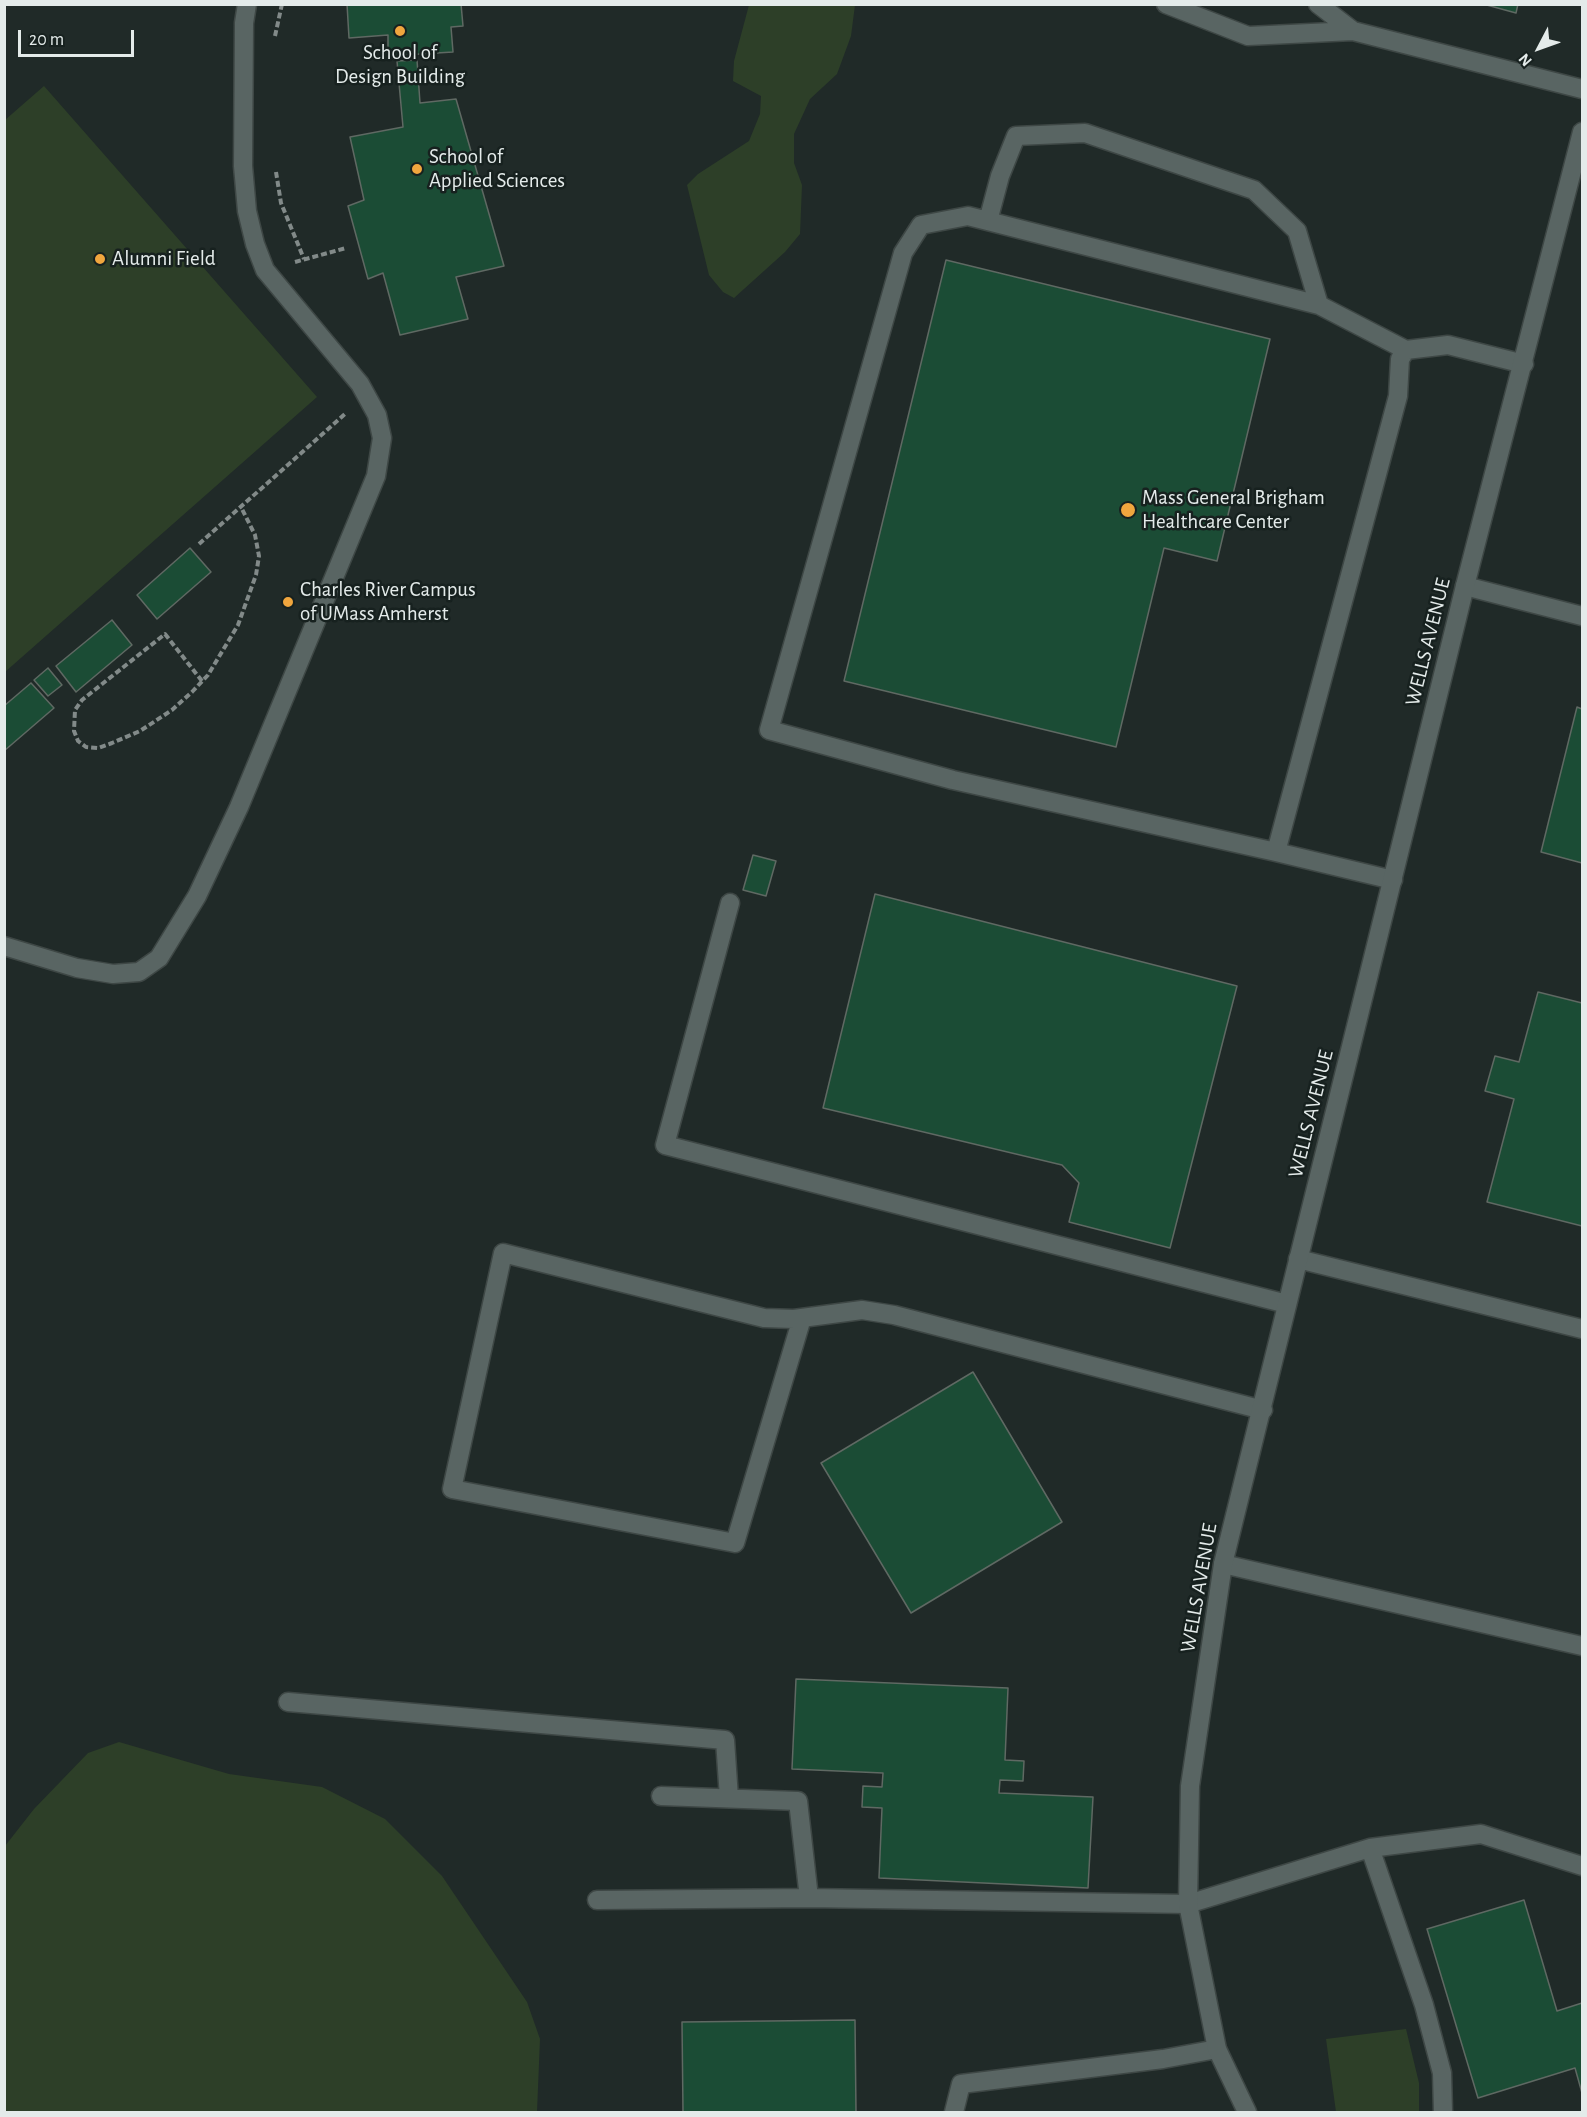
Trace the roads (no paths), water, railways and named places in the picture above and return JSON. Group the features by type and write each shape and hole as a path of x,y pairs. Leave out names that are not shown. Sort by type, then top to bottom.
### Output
{"street":[{"path":"4,946 77,968 112,974 139,972 159,958 197,896 239,807 376,476 382,438 377,415 360,384 266,270 255,244 247,211 243,166 244,23 247,4"},
{"path":"1166,4 1248,36 1353,31 1582,89"},
{"path":"1318,4 1353,31"},
{"name":"WELLS AVENUE","path":"1247,2112 1217,2049 1188,1904 1190,1786 1224,1564 1465,586 1582,132"},
{"path":"988,221 1000,176 1016,136 1085,133 1254,190 1297,231 1319,305"},
{"path":"1393,880 953,780 769,730 903,253 921,225 968,216 1319,305 1406,350 1448,345 1524,364"},
{"path":"1276,852 1398,396 1400,359 1406,350"},
{"path":"1465,586 1582,616"},
{"path":"730,903 665,1145 1287,1304"},
{"path":"802,1318 735,1543 452,1489 502,1253 764,1318 802,1318 862,1310 894,1315 1263,1410"},
{"path":"1298,1259 1582,1329"},
{"path":"1224,1564 1582,1646"},
{"path":"288,1702 725,1740 729,1798"},
{"path":"661,1796 798,1801 809,1898"},
{"path":"597,1900 809,1898 1188,1904 1370,1848 1481,1834 1582,1866"},
{"path":"1370,1848 1424,2005 1442,2073 1443,2112"},
{"path":"954,2112 961,2084 1163,2059 1217,2049"}],"place":[{"name":"School of Design Building","path":"400,31"},
{"name":"School of Applied Sciences","path":"417,169"},
{"name":"Alumni Field","path":"100,259"},
{"name":"Mass General Brigham Healthcare Center","path":"1128,510"},
{"name":"Charles River Campus of UMass Amherst","path":"288,602"}]}
